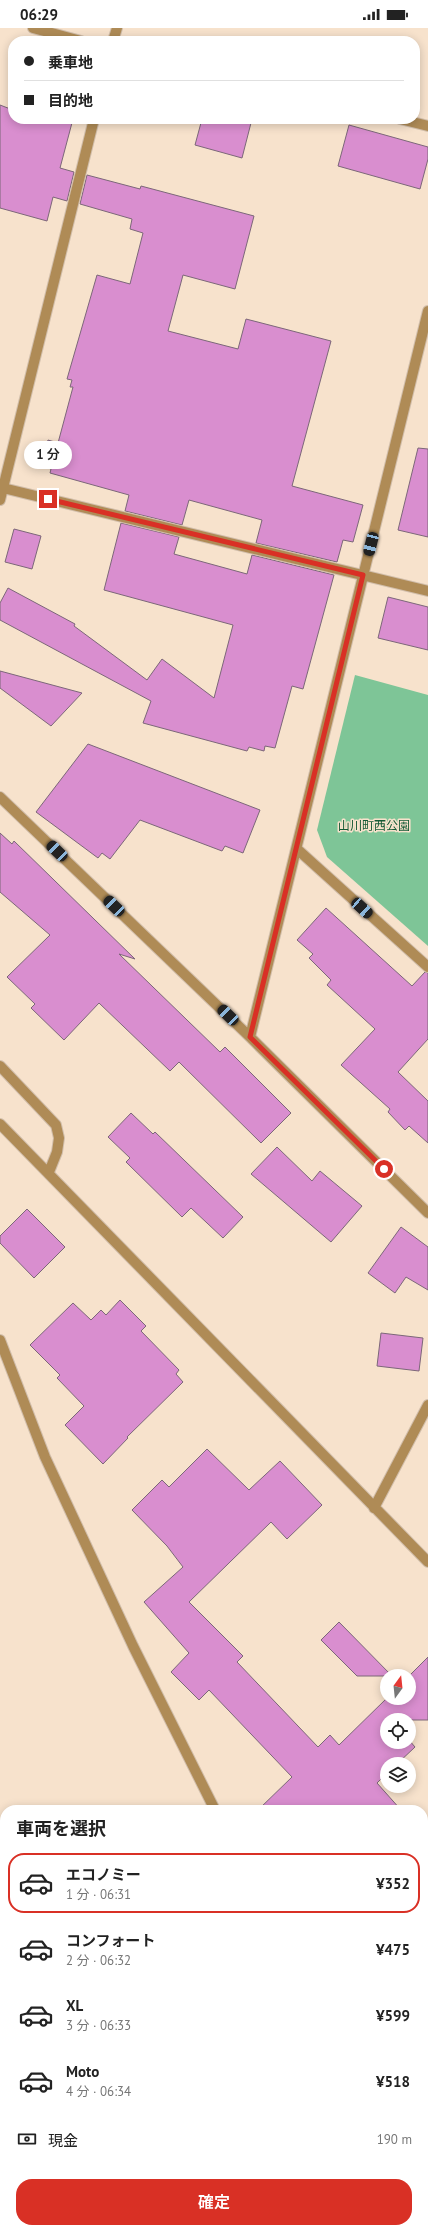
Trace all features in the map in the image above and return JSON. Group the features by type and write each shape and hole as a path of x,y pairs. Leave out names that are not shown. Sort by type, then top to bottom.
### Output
{"street":[{"path":"33,28 63,36"},
{"path":"0,500 93,124"},
{"path":"250,1037 428,311"},
{"path":"3,488 428,591"},
{"path":"0,797 250,1037 428,1213"},
{"path":"297,849 428,967"},
{"path":"0,1066 56,1125 59,1138 57,1152 49,1172"},
{"path":"0,1124 49,1172 428,1562"},
{"path":"0,1340 45,1457 133,1646 212,1805"},
{"path":"374,1508 428,1405"}],"green space":[{"name":"山川町西公園","path":"355,675 428,695 428,946 327,857 317,830"}],"building":[{"path":"0,105 8,108 8,124 72,124 60,168 74,172 67,201 53,197 47,221 0,208"},
{"path":"201,124 251,124 242,158 195,145"},
{"path":"349,125 428,147 428,159 420,189 338,166"},
{"path":"87,175 140,189 141,186 254,216 235,289 183,275 168,331 238,349 246,319 331,341 292,486 363,505 353,542 343,540 337,562 256,543 262,520 189,500 182,525 125,511 129,495 50,473 51,469 41,466 48,440 58,443 73,387 70,387 72,380 67,379 97,275 130,284 143,233 130,229 132,219 80,204"},
{"path":"418,448 428,449 428,537 398,530"},
{"path":"121,523 179,537 174,554 247,574 252,555 334,575 303,689 292,686 275,748 265,746 264,751 249,747 247,751 143,723 151,701 0,620 0,603 8,588 75,624 74,626 147,680 162,659 214,698 233,625 104,590"},
{"path":"14,529 41,536 32,569 5,562"},
{"path":"388,597 428,607 428,650 378,638"},
{"path":"0,671 82,693 51,726 0,688"},
{"path":"88,744 260,810 243,853 225,846 222,851 140,820 110,859 102,853 98,858 36,812"},
{"path":"0,833 12,844 14,841 135,959 119,954 220,1052 225,1047 291,1113 261,1143 179,1062 170,1071 99,1003 64,1040 31,1008 35,1004 7,977 50,935 0,892"},
{"path":"326,908 412,986 425,972 428,973 428,1039 398,1072 428,1101 428,1143 409,1126 405,1130 388,1112 390,1109 341,1065 375,1029 327,985 331,980 309,958 313,954 297,940"},
{"path":"131,1113 153,1134 155,1132 243,1217 223,1238 191,1208 182,1217 126,1162 130,1158 108,1137"},
{"path":"277,1147 312,1181 320,1171 362,1206 331,1242 251,1174"},
{"path":"27,1209 65,1247 34,1278 0,1243 0,1236"},
{"path":"401,1227 428,1247 428,1290 406,1277 395,1293 368,1273"},
{"path":"120,1300 146,1326 141,1331 179,1370 176,1374 183,1382 127,1437 128,1438 103,1464 65,1425 84,1406 57,1378 60,1375 30,1345 73,1303 91,1320 101,1310 106,1315"},
{"path":"381,1333 423,1338 419,1371 377,1366"},
{"path":"207,1449 249,1490 280,1461 322,1505 287,1539 271,1522 189,1602 243,1656 237,1662 318,1747 330,1735 339,1745 380,1705 416,1705 416,1669 428,1657 428,1720 416,1720 416,1713 380,1713 380,1749 413,1749 404,1757 380,1757 380,1780 377,1783 380,1786 380,1793 386,1793 397,1805 263,1805 292,1777 209,1690 199,1700 171,1672 189,1653 144,1602 183,1567 167,1546 132,1510 162,1480 169,1487"},
{"path":"339,1622 385,1669 380,1669 380,1676 357,1676 321,1640"}],"route":[{"path":"48,499 363,575 250,1037 384,1169"}]}
